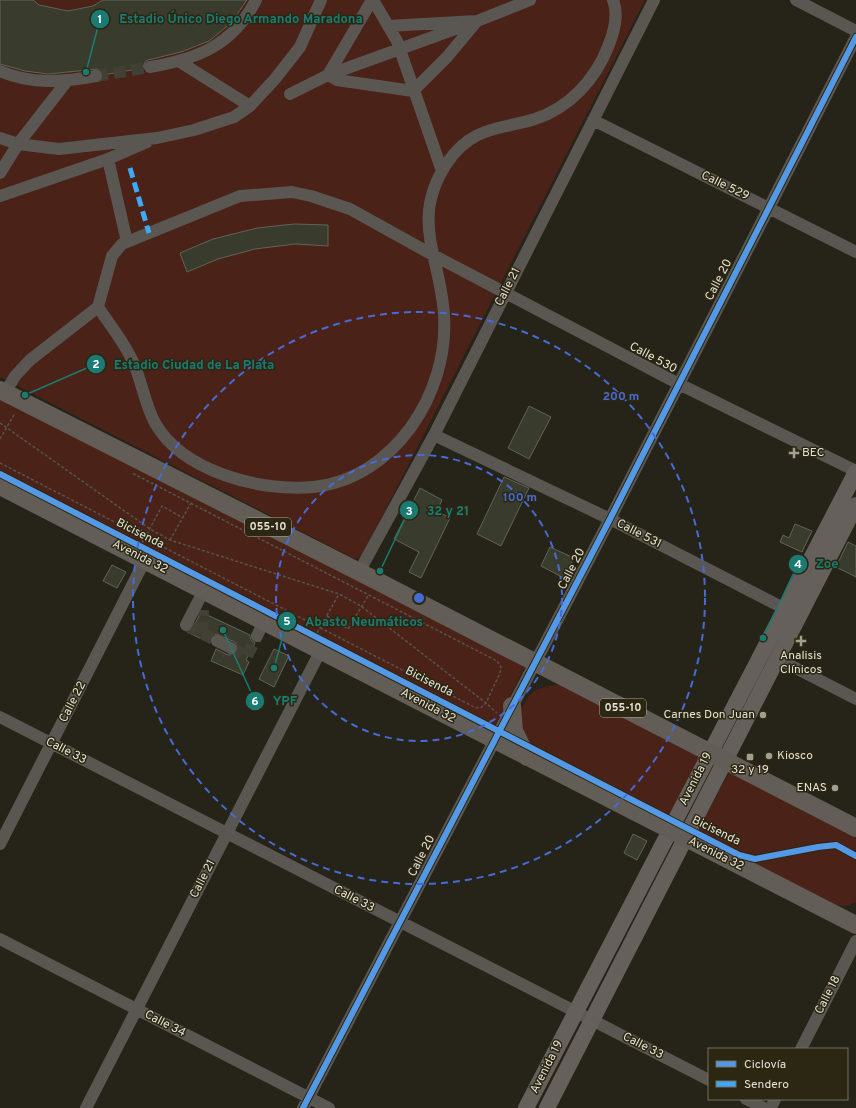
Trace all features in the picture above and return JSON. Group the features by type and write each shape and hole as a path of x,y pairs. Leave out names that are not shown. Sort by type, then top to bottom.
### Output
{"highway":[{"name":"055-10","path":"3,392 15,408 194,498 359,572 372,588 536,663 856,828"},
{"name":"Avenida 32","path":"0,486 144,552 260,628 319,642 495,732 527,757 856,925"},
{"path":"512,706 514,731 527,757"}],"main road":[{"name":"Avenida 19","path":"526,1108 575,1011 677,834 717,757 792,612 856,472"},
{"name":"Avenida 19","path":"717,757 778,659 792,612 856,505"},
{"name":"Avenida 19","path":"547,1108 592,1020 677,834"}],"street":[{"path":"150,67 180,62 218,44 234,32 248,16 256,0"},
{"path":"0,138 18,144 59,149 157,138 194,130 234,117 250,106 275,80 300,47 321,0"},
{"path":"328,74 372,0 397,41 413,91 442,171"},
{"path":"290,94 328,74 393,52 530,0"},
{"path":"98,307 134,364 146,403 156,424 169,441 183,454 211,469 237,480 262,486 292,489 320,486 349,478 374,464 398,445 415,421 432,390 442,354 445,317 429,228 429,201 436,180 452,156 471,138 492,128 535,119 575,97 588,81 605,54 616,21 613,0"},
{"name":"Calle 21","path":"359,572 434,435 654,0"},
{"path":"796,0 856,31"},
{"path":"388,26 477,21"},
{"path":"413,91 447,57 477,21"},
{"name":"Calle 20","path":"305,1103 400,923 495,732 512,706 536,663 856,37"},
{"path":"180,62 250,106"},
{"path":"0,71 21,78 39,81 67,81 96,76"},
{"path":"328,74 337,80 413,91"},
{"path":"0,174 18,144 67,81"},
{"name":"Calle 529","path":"593,120 856,252"},
{"path":"0,196 108,159 157,138"},
{"path":"3,392 30,360 98,307 112,256 122,244 127,242 108,159"},
{"name":"Calle 530","path":"127,242 240,196 292,192 311,196 350,209 433,255 679,384 856,472"},
{"name":"Calle 531","path":"434,435 610,519 792,612"},
{"name":"Calle 22","path":"0,844 52,744 144,552"},
{"path":"203,610 204,590"},
{"path":"186,625 204,590"},
{"path":"217,641 231,648"},
{"name":"Calle 21","path":"86,1108 226,833 319,642"},
{"path":"778,659 856,699"},
{"name":"Calle 33","path":"0,717 708,1079"},
{"name":"Calle 34","path":"0,939 136,1009 305,1103 329,1108"},
{"name":"Calle 18","path":"802,1048 856,941"},
{"path":"748,1100 764,1108"}],"path":[{"path":"0,439 15,408"},
{"path":"0,423 7,426 150,529 170,540 339,594 362,606 497,712 495,732"},
{"path":"0,463 476,708 482,707 486,703 500,673 501,666 497,661 372,588 194,498 127,471"},
{"path":"170,540 194,498"},
{"path":"144,552 144,538 162,506 183,518"},
{"path":"326,616 348,629 372,588"},
{"path":"319,642 320,628 339,594"},
{"path":"308,633 319,642"}],"shaded area":[{"path":"0,0 645,0 362,556 355,559 0,377"},
{"path":"0,395 526,664 493,730 0,478"},
{"path":"564,684 703,756 670,821 529,749 518,715 522,706 535,691 546,687"},
{"path":"730,770 856,833 856,902 846,906 833,905 696,834"}],"building":[{"path":"0,0 33,0 39,5 68,11 93,6 103,0 247,0 231,23 209,41 181,52 148,60 145,62 143,68 103,75 98,69 48,74 25,71 0,64"},
{"path":"294,224 328,225 328,246 295,244 255,249 218,259 187,272 180,253 213,239 257,228"},
{"path":"529,406 551,417 529,459 508,448"},
{"path":"504,477 529,488 501,546 477,534"},
{"path":"420,488 442,500 437,511 450,518 421,578 409,572 419,552 394,539"},
{"path":"795,524 812,531 802,552 780,542 783,535 789,538"},
{"path":"848,542 856,546 856,577 836,567"},
{"path":"550,547 574,558 564,578 541,566"},
{"path":"112,565 126,572 117,588 103,581"},
{"path":"201,612 250,635 251,640 255,643 246,660 249,662 243,675 211,661 216,649 228,655 235,654 238,648 235,642 216,634 211,637 210,643 187,632 193,628"},
{"path":"274,649 289,656 274,687 259,679"},
{"path":"633,834 647,841 637,860 624,853"}],"tunnel":[{"path":"96,76 150,67"},
{"path":"202,634 203,610"},
{"path":"186,625 217,641"},
{"path":"231,648 247,656 257,636"}],"marked path":[{"path":"130,168 149,233"}],"cycle path":[{"path":"303,1108 610,519 856,37"},
{"name":"Bicisenda","path":"0,474 739,855 755,859 836,845 856,856"}],"place":[{"name":"Estadio Único Diego Armando Maradona","path":"86,72"},
{"name":"Estadio Ciudad de La Plata","path":"25,395"},
{"name":"BEC","path":"794,453"},
{"name":"32 y 21","path":"380,571"},
{"name":"YPF","path":"223,630"},
{"name":"Zoe","path":"763,638"},
{"name":"Analisis Clínicos","path":"801,641"},
{"name":"Abasto Neumáticos","path":"274,668"},
{"name":"Carnes Don Juan","path":"763,715"},
{"name":"Kiosco","path":"769,756"},
{"name":"32 y 19","path":"750,757"},
{"name":"ENAS","path":"835,788"}]}
